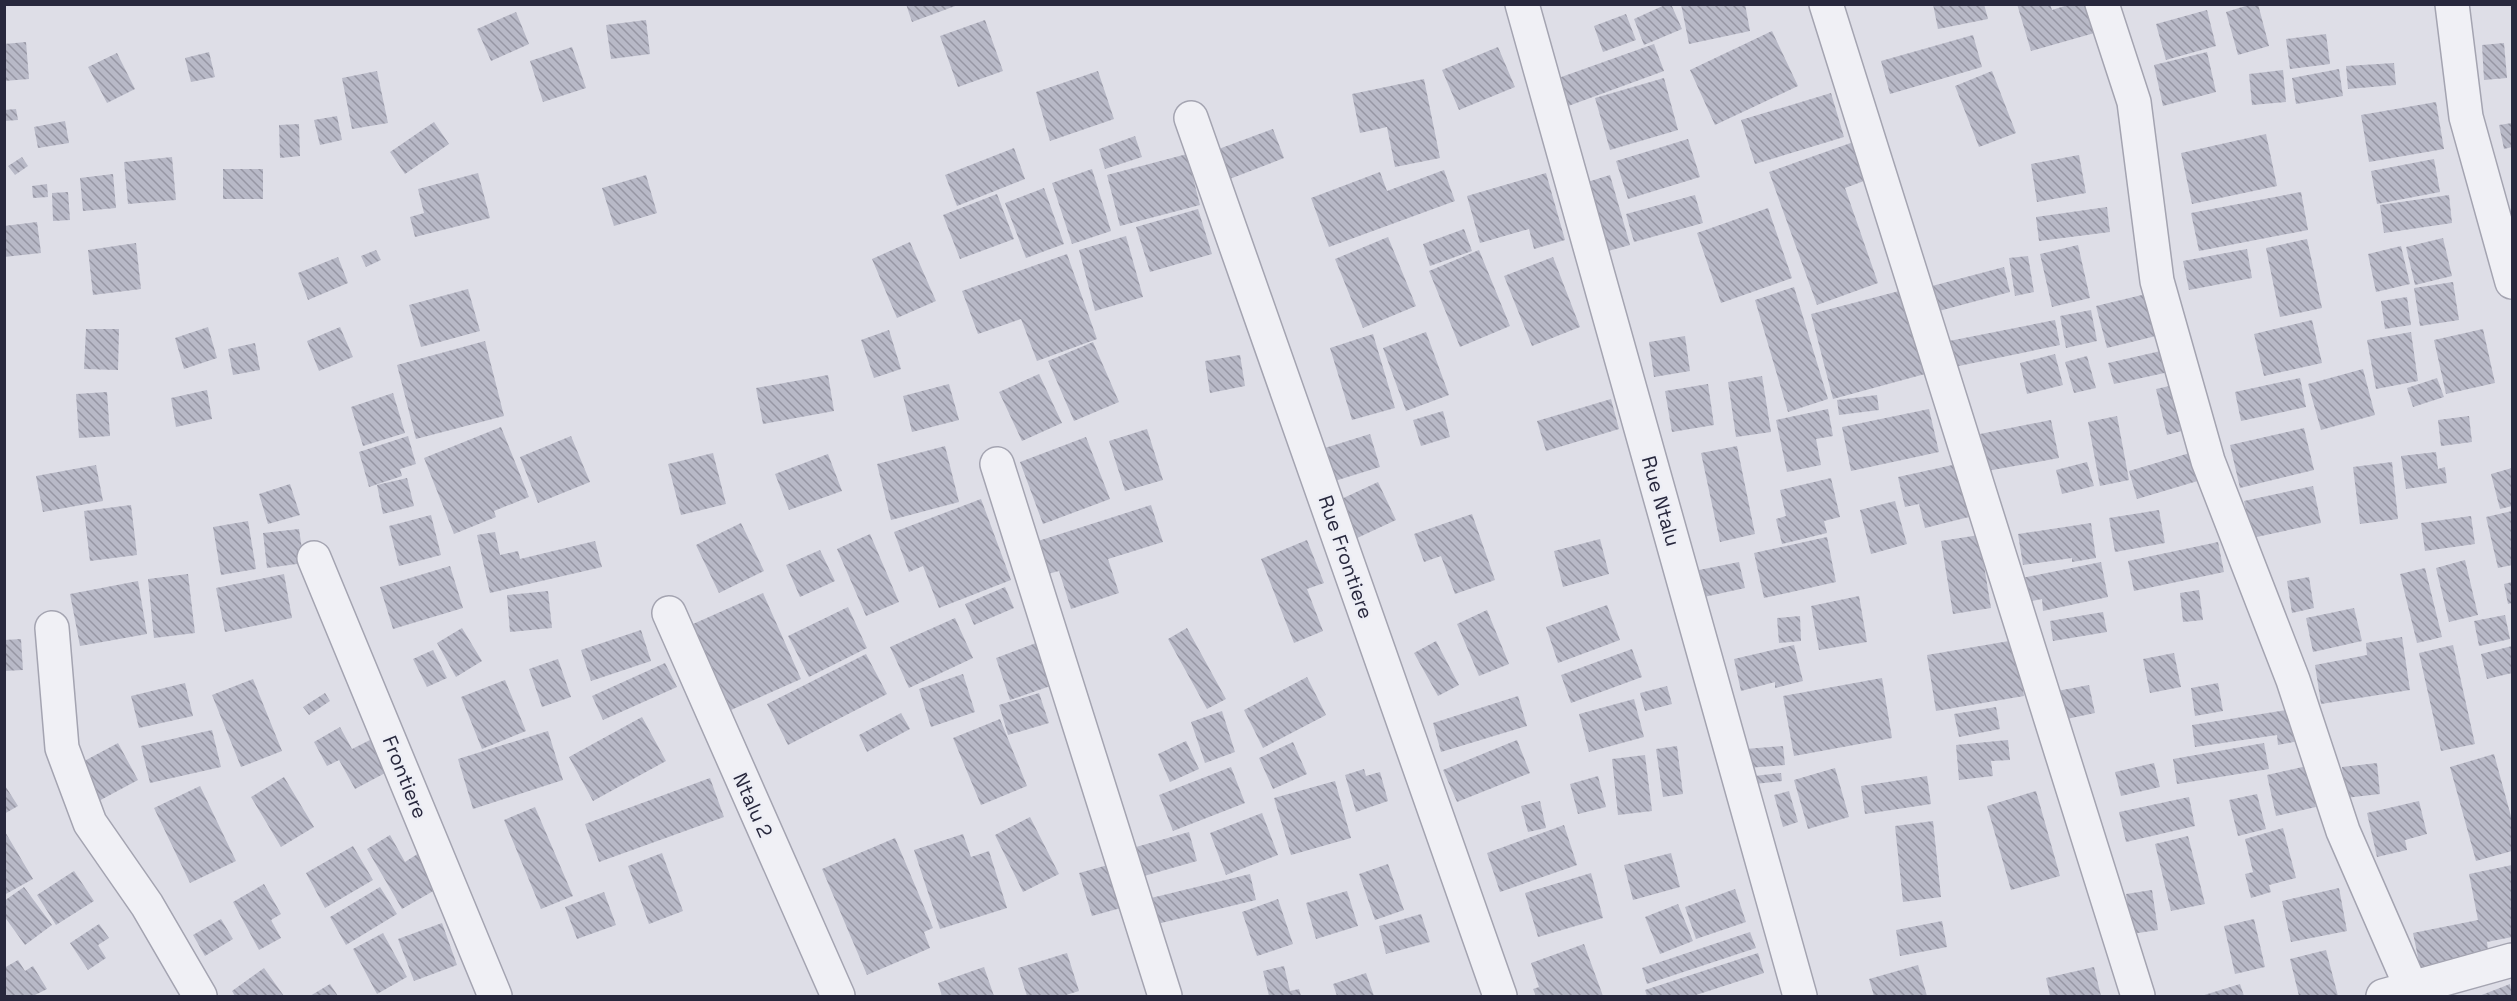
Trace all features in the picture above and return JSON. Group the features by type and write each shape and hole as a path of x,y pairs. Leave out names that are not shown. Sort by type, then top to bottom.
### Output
{"street":[{"name":"Rue Ntalu","path":"1522,4 1800,996"},
{"path":"1826,4 2138,996"},
{"path":"2102,4 2134,102 2157,281 2208,461 2293,680 2343,831 2403,993 2512,960"},
{"path":"2452,4 2466,117 2512,282"},
{"name":"Rue Frontiere","path":"1191,118 1500,996"},
{"path":"997,464 1165,996"},
{"name":"Frontiere","path":"314,558 495,996"},
{"name":"Ntalu 2","path":"669,613 838,996"},
{"path":"52,628 62,748 90,824 147,905 200,996"}],"building":[{"path":"906,4 958,4 958,5 912,22"},
{"path":"1671,4 1682,29 1644,45 1634,19"},
{"path":"1681,4 1745,4 1750,31 1689,44"},
{"path":"1933,4 1984,4 1988,19 1938,29"},
{"path":"2017,4 2050,4 2052,10 2071,4 2090,4 2098,32 2031,51"},
{"path":"2258,4 2269,46 2238,55 2226,12"},
{"path":"2207,10 2216,46 2166,60 2156,24"},
{"path":"516,12 529,44 491,61 477,29"},
{"path":"1626,14 1636,40 1603,52 1594,26"},
{"path":"646,20 650,54 611,59 606,25"},
{"path":"985,20 1003,71 958,87 940,36"},
{"path":"1772,31 1798,86 1715,125 1690,70"},
{"path":"2326,34 2330,64 2290,69 2286,39"},
{"path":"1973,35 1982,67 1890,94 1881,61"},
{"path":"26,42 29,79 4,81 4,44"},
{"path":"2504,43 2507,78 2484,80 2482,45"},
{"path":"1654,44 1664,71 1560,109 1550,81"},
{"path":"572,47 586,88 543,102 530,61"},
{"path":"1498,47 1515,87 1459,110 1442,70"},
{"path":"209,52 215,77 191,82 185,58"},
{"path":"2207,52 2216,92 2163,106 2154,65"},
{"path":"117,53 135,89 107,103 88,67"},
{"path":"2394,63 2396,85 2348,89 2346,66"},
{"path":"2339,69 2343,96 2296,104 2292,78"},
{"path":"2283,70 2286,102 2252,105 2249,74"},
{"path":"377,71 388,123 352,129 342,78"},
{"path":"1098,71 1114,119 1050,141 1036,92"},
{"path":"1992,71 2016,133 1979,147 1955,86"},
{"path":"1664,78 1678,130 1610,150 1595,98"},
{"path":"1424,79 1440,158 1395,167 1387,127 1360,133 1352,94"},
{"path":"1831,93 1844,137 1755,164 1741,120"},
{"path":"2436,102 2444,149 2369,162 2361,115"},
{"path":"16,109 18,120 4,121 4,110"},
{"path":"337,116 342,140 320,145 314,120"},
{"path":"65,121 69,143 38,148 34,127"},
{"path":"434,122 449,144 405,174 390,152"},
{"path":"2512,123 2512,147 2504,149 2499,125"},
{"path":"299,124 300,156 280,158 279,125"},
{"path":"1273,129 1284,158 1227,180 1216,150"},
{"path":"2266,134 2277,186 2192,204 2181,153"},
{"path":"1135,136 1142,157 1105,169 1099,149"},
{"path":"1688,139 1700,177 1628,199 1616,161"},
{"path":"1859,140 1872,178 1845,188 1878,283 1817,305 1769,172"},
{"path":"1014,148 1025,179 957,206 945,175"},
{"path":"1187,154 1200,205 1120,226 1107,175"},
{"path":"2079,155 2086,193 2037,202 2031,164"},
{"path":"22,157 28,166 15,175 8,166"},
{"path":"172,157 176,200 128,204 124,162"},
{"path":"2434,159 2440,192 2377,204 2371,171"},
{"path":"223,169 263,169 263,199 223,199"},
{"path":"1092,169 1111,231 1072,244 1052,183"},
{"path":"1444,170 1455,201 1329,247 1311,198 1380,172 1387,191"},
{"path":"478,173 490,218 415,237 410,217 424,213 418,189"},
{"path":"1546,173 1565,240 1534,249 1529,229 1480,243 1467,196"},
{"path":"113,174 116,208 83,211 80,178"},
{"path":"646,175 657,213 614,226 602,188"},
{"path":"1610,175 1630,245 1597,254 1578,185"},
{"path":"47,184 48,197 33,198 32,186"},
{"path":"1044,188 1064,244 1026,258 1005,203"},
{"path":"68,192 70,220 53,221 52,193"},
{"path":"2301,192 2308,230 2199,251 2191,213"},
{"path":"997,194 1014,239 960,259 943,215"},
{"path":"1695,195 1703,223 1634,242 1626,214"},
{"path":"2449,195 2452,223 2384,233 2380,205"},
{"path":"2107,207 2110,232 2039,241 2036,217"},
{"path":"1768,208 1792,278 1721,303 1697,233"},
{"path":"1198,209 1212,254 1150,272 1136,227"},
{"path":"37,222 41,253 4,257 4,226"},
{"path":"1464,229 1472,251 1430,266 1423,244"},
{"path":"1126,236 1143,297 1095,311 1079,250"},
{"path":"1388,237 1416,306 1363,328 1335,259"},
{"path":"2443,238 2452,276 2415,285 2406,247"},
{"path":"2307,239 2322,308 2280,317 2266,248"},
{"path":"910,242 936,301 897,318 872,259"},
{"path":"136,243 141,289 93,295 88,250"},
{"path":"2078,245 2090,298 2052,307 2040,254"},
{"path":"2401,246 2410,284 2376,292 2368,254"},
{"path":"2247,249 2252,278 2189,290 2183,261"},
{"path":"376,250 381,260 366,267 361,256"},
{"path":"1479,250 1510,326 1460,347 1429,271"},
{"path":"1067,254 1097,339 1037,361 1021,319 978,334 962,291"},
{"path":"2028,256 2034,292 2015,296 2009,258"},
{"path":"338,257 348,283 308,300 298,273"},
{"path":"1553,257 1580,327 1532,346 1504,276"},
{"path":"2004,267 2010,292 1939,311 1932,286"},
{"path":"2453,282 2459,320 2420,326 2414,288"},
{"path":"1794,287 1828,399 1788,412 1755,300"},
{"path":"468,289 480,331 421,347 409,305"},
{"path":"1903,290 1925,374 1833,399 1811,314"},
{"path":"2146,294 2156,336 2107,348 2096,306"},
{"path":"2407,297 2411,325 2385,329 2381,301"},
{"path":"2091,310 2097,341 2066,348 2060,316"},
{"path":"2055,320 2060,345 1954,367 1949,341"},
{"path":"2312,320 2322,363 2264,376 2254,334"},
{"path":"208,327 217,358 184,369 175,338"},
{"path":"340,327 353,357 319,371 307,341"},
{"path":"86,329 119,329 118,370 84,369"},
{"path":"2483,329 2495,383 2446,394 2434,340"},
{"path":"889,330 901,369 874,378 861,340"},
{"path":"1426,332 1449,395 1406,411 1383,348"},
{"path":"2411,332 2418,381 2376,389 2367,340"},
{"path":"1373,334 1395,408 1352,420 1330,348"},
{"path":"1685,336 1690,371 1654,377 1649,342"},
{"path":"485,341 504,416 416,439 397,365"},
{"path":"1093,342 1119,402 1074,421 1048,361"},
{"path":"255,343 260,370 233,375 228,349"},
{"path":"2165,350 2169,372 2114,384 2108,363"},
{"path":"2055,354 2063,385 2027,394 2020,363"},
{"path":"1240,355 1245,386 1210,393 1205,361"},
{"path":"2087,356 2096,388 2074,393 2065,362"},
{"path":"2363,369 2375,415 2321,430 2308,384"},
{"path":"1039,374 1062,423 1022,441 999,392"},
{"path":"828,375 834,411 763,424 756,388"},
{"path":"1762,376 1771,432 1736,437 1728,382"},
{"path":"2300,378 2306,407 2241,421 2235,392"},
{"path":"2437,378 2444,397 2413,407 2407,388"},
{"path":"949,384 959,420 912,432 903,396"},
{"path":"1708,384 1714,425 1672,432 1665,391"},
{"path":"2178,384 2189,429 2167,435 2156,389"},
{"path":"207,390 212,419 176,427 171,398"},
{"path":"107,392 110,436 79,438 76,394"},
{"path":"393,393 405,433 363,446 351,407"},
{"path":"1877,395 1879,410 1839,415 1837,400"},
{"path":"1611,399 1619,429 1546,451 1537,421"},
{"path":"1828,409 1833,436 1816,439 1821,465 1787,472 1776,420"},
{"path":"1929,409 1939,452 1851,471 1842,427"},
{"path":"1443,411 1450,437 1421,446 1413,420"},
{"path":"2117,416 2129,480 2100,486 2088,422"},
{"path":"2469,416 2472,442 2441,446 2438,420"},
{"path":"2051,420 2059,458 1987,471 1980,434"},
{"path":"501,427 529,497 494,511 496,517 454,534 424,458"},
{"path":"2304,428 2314,470 2240,488 2230,445"},
{"path":"1147,429 1163,480 1125,491 1109,441"},
{"path":"1370,434 1380,467 1325,484 1315,451"},
{"path":"408,436 416,464 400,469 402,476 369,487 359,452"},
{"path":"571,436 590,482 538,503 520,457"},
{"path":"1086,437 1110,499 1043,524 1020,462"},
{"path":"945,446 959,502 891,520 877,464"},
{"path":"1737,446 1755,534 1720,542 1701,453"},
{"path":"2193,452 2201,480 2137,499 2129,471"},
{"path":"2436,452 2438,469 2445,467 2447,483 2406,489 2401,456"},
{"path":"713,453 726,504 681,515 668,464"},
{"path":"828,454 842,491 789,510 775,474"},
{"path":"2087,462 2094,486 2062,494 2056,470"},
{"path":"2392,462 2398,519 2360,524 2353,467"},
{"path":"1957,464 1969,517 1925,528 1919,504 1905,507 1898,477"},
{"path":"96,465 103,501 43,512 36,476"},
{"path":"2512,468 2512,506 2500,509 2491,474"},
{"path":"407,478 414,506 383,514 377,485"},
{"path":"1831,478 1840,517 1824,521 1827,533 1782,544 1776,519 1786,516 1780,490"},
{"path":"1378,482 1396,520 1355,539 1337,501"},
{"path":"290,484 300,515 268,524 259,494"},
{"path":"2313,486 2321,523 2252,538 2244,501"},
{"path":"981,499 1011,580 939,608 923,566 909,572 894,532"},
{"path":"1895,501 1907,544 1871,554 1860,510"},
{"path":"131,505 137,555 90,561 84,511"},
{"path":"1151,505 1163,542 1108,559 1119,593 1071,609 1059,571 1044,575 1035,542"},
{"path":"2159,510 2165,543 2115,552 2109,518"},
{"path":"2512,511 2512,565 2498,568 2486,517"},
{"path":"1472,514 1495,580 1455,594 1441,556 1424,562 1414,534"},
{"path":"431,515 441,555 399,566 389,526"},
{"path":"2471,516 2475,544 2425,551 2421,523"},
{"path":"248,521 256,569 221,575 213,527"},
{"path":"741,523 764,571 719,593 696,545"},
{"path":"2091,523 2096,558 2072,562 2072,558 2023,565 2018,534"},
{"path":"299,529 304,563 267,568 263,533"},
{"path":"495,532 500,555 518,551 520,559 595,541 602,567 490,593 477,535"},
{"path":"870,534 899,602 866,616 837,549"},
{"path":"1979,535 1991,608 1953,614 1941,541"},
{"path":"1827,537 1836,582 1764,598 1754,553"},
{"path":"1600,539 1609,574 1563,587 1554,551"},
{"path":"1307,540 1324,583 1307,589 1323,631 1294,643 1261,559"},
{"path":"2218,542 2224,572 2134,591 2128,561"},
{"path":"820,550 835,581 800,597 786,565"},
{"path":"2465,560 2478,615 2449,622 2436,568"},
{"path":"1739,562 1745,588 1695,599 1689,572"},
{"path":"2101,562 2108,597 2043,611 2042,599 2022,603 2017,579"},
{"path":"450,566 463,608 393,629 380,587"},
{"path":"2425,568 2442,637 2417,643 2400,574"},
{"path":"188,574 195,633 154,638 148,579"},
{"path":"284,574 292,618 225,632 216,588"},
{"path":"2309,577 2314,608 2292,613 2287,581"},
{"path":"138,581 147,634 80,646 70,594"},
{"path":"2512,582 2512,603 2508,604 2504,584"},
{"path":"1005,587 1014,608 974,625 965,604"},
{"path":"2199,590 2203,620 2183,622 2180,593"},
{"path":"548,591 552,628 510,632 507,595"},
{"path":"763,593 801,679 731,710 693,624"},
{"path":"1859,596 1867,642 1819,650 1811,606"},
{"path":"1607,605 1620,640 1558,663 1546,627"},
{"path":"848,607 867,648 809,677 788,636"},
{"path":"2354,608 2362,641 2313,652 2306,618"},
{"path":"1487,610 1509,664 1479,676 1457,624"},
{"path":"2103,612 2107,632 2053,641 2050,621"},
{"path":"2505,615 2510,639 2479,646 2474,621"},
{"path":"1800,616 1801,641 1779,643 1777,618"},
{"path":"955,618 973,658 909,688 890,647"},
{"path":"462,628 482,661 456,677 437,643"},
{"path":"1187,628 1226,699 1207,709 1168,639"},
{"path":"641,630 651,661 591,681 581,650"},
{"path":"2402,637 2410,690 2321,704 2315,665 2367,655 2366,643"},
{"path":"21,639 23,670 4,671 4,640"},
{"path":"1044,640 1059,683 1010,700 996,658"},
{"path":"2015,640 2024,696 1936,711 1927,655"},
{"path":"1436,641 1459,685 1438,696 1414,653"},
{"path":"1794,645 1803,681 1775,688 1775,682 1741,691 1734,659"},
{"path":"2453,645 2475,744 2441,751 2419,653"},
{"path":"2512,646 2512,673 2487,679 2481,654"},
{"path":"1632,649 1642,677 1571,703 1561,675"},
{"path":"433,650 447,678 427,687 413,659"},
{"path":"2174,653 2181,687 2150,693 2143,659"},
{"path":"866,654 887,694 788,745 767,704"},
{"path":"558,659 571,697 542,707 529,669"},
{"path":"665,663 677,687 603,720 592,696"},
{"path":"963,674 975,712 931,727 919,689"},
{"path":"1307,677 1326,715 1263,748 1244,710"},
{"path":"1882,678 1892,738 1794,756 1783,696"},
{"path":"253,679 282,751 241,767 212,695"},
{"path":"505,680 526,731 482,749 461,697"},
{"path":"185,683 193,716 139,728 131,696"},
{"path":"2218,683 2223,711 2195,716 2191,688"},
{"path":"2089,685 2095,713 2057,721 2052,692"},
{"path":"1667,686 1672,704 1645,711 1640,693"},
{"path":"325,693 330,701 309,715 303,707"},
{"path":"1039,693 1049,723 1008,735 999,705"},
{"path":"1518,696 1527,726 1441,752 1433,723"},
{"path":"1634,699 1644,737 1589,752 1579,714"},
{"path":"1996,707 2000,729 1959,737 1954,714"},
{"path":"2293,709 2298,741 2278,745 2277,735 2195,747 2192,725"},
{"path":"1222,711 1235,752 1205,763 1191,722"},
{"path":"901,713 910,729 867,752 859,735"},
{"path":"642,717 666,761 593,801 569,757"},
{"path":"1000,719 1027,786 981,805 953,738"},
{"path":"340,727 352,749 370,740 387,772 355,789 339,760 327,766 314,742"},
{"path":"212,730 221,767 150,783 141,746"},
{"path":"548,731 563,780 473,809 458,759"},
{"path":"1517,740 1530,773 1457,802 1443,770"},
{"path":"2008,740 2010,760 1991,761 1993,776 1959,780 1956,745"},
{"path":"1186,741 1199,769 1170,782 1158,754"},
{"path":"1293,742 1307,774 1273,789 1259,758"},
{"path":"118,743 138,780 95,803 75,766"},
{"path":"2264,743 2269,769 2177,784 2173,759"},
{"path":"1677,746 1683,794 1663,797 1656,749"},
{"path":"1783,746 1785,765 1747,768 1745,749"},
{"path":"2494,754 2512,820 2512,851 2476,861 2450,767"},
{"path":"1645,755 1652,811 1618,815 1612,759"},
{"path":"2154,763 2160,787 2121,796 2115,772"},
{"path":"2377,763 2380,794 2345,798 2342,767"},
{"path":"2307,766 2316,807 2276,816 2267,775"},
{"path":"1231,767 1245,803 1173,831 1159,795"},
{"path":"1835,768 1849,817 1808,829 1794,780"},
{"path":"1364,769 1366,776 1380,772 1388,801 1356,812 1345,775"},
{"path":"1781,773 1782,781 1755,784 1754,776"},
{"path":"1598,776 1606,807 1578,814 1570,784"},
{"path":"1927,776 1931,804 1865,814 1861,786"},
{"path":"284,777 314,827 281,847 251,797"},
{"path":"710,778 724,817 599,862 585,824"},
{"path":"1335,781 1351,838 1291,855 1274,798"},
{"path":"4,784 18,806 4,814"},
{"path":"200,786 236,861 190,883 154,808"},
{"path":"1789,791 1798,822 1783,827 1774,795"},
{"path":"2036,791 2060,876 2011,890 1987,806"},
{"path":"2257,794 2266,829 2238,836 2229,800"},
{"path":"2189,797 2195,826 2126,842 2119,812"},
{"path":"1540,801 1546,828 1528,832 1521,806"},
{"path":"2419,801 2427,834 2405,840 2407,850 2377,857 2367,813"},
{"path":"535,807 573,896 541,909 504,820"},
{"path":"1262,813 1278,855 1226,875 1210,833"},
{"path":"1030,817 1059,874 1023,892 995,835"},
{"path":"1933,821 1941,897 1903,902 1895,826"},
{"path":"1564,825 1577,865 1500,892 1487,853"},
{"path":"2283,828 2296,878 2269,885 2271,892 2251,898 2245,874 2253,872 2245,839"},
{"path":"4,830 33,879 4,895"},
{"path":"1189,832 1197,861 1144,876 1136,847"},
{"path":"963,834 971,857 989,851 1007,908 940,929 914,850"},
{"path":"390,835 405,862 422,851 442,886 402,909 367,849"},
{"path":"2188,836 2205,904 2171,911 2155,844"},
{"path":"895,838 933,928 924,932 930,948 867,975 822,869"},
{"path":"353,846 373,880 325,908 306,873"},
{"path":"662,853 683,911 649,924 628,866"},
{"path":"1671,853 1680,887 1633,900 1624,865"},
{"path":"1115,863 1128,906 1092,916 1079,873"},
{"path":"1388,864 1404,910 1375,920 1359,874"},
{"path":"2512,865 2512,937 2487,942 2489,958 2421,972 2413,933 2478,920 2469,874"},
{"path":"74,871 94,901 56,925 37,895"},
{"path":"1591,873 1603,918 1538,937 1525,893"},
{"path":"1250,874 1256,900 1157,924 1151,898"},
{"path":"264,884 281,914 271,920 281,938 259,950 233,902"},
{"path":"24,887 52,925 25,945 4,916 4,901"},
{"path":"380,887 397,914 346,945 330,917"},
{"path":"2339,888 2347,931 2291,942 2282,901"},
{"path":"1735,889 1746,922 1696,939 1685,907"},
{"path":"2152,890 2158,930 2131,934 2126,894"},
{"path":"1347,891 1358,926 1316,939 1306,903"},
{"path":"604,892 616,925 577,939 565,907"},
{"path":"1278,899 1293,944 1257,956 1242,912"},
{"path":"1678,904 1693,941 1660,954 1645,917"},
{"path":"1421,914 1430,942 1386,954 1379,926"},
{"path":"221,919 233,939 205,956 193,935"},
{"path":"2254,919 2265,967 2235,974 2224,926"},
{"path":"1942,921 1947,947 1900,956 1896,930"},
{"path":"442,923 457,965 414,981 398,939"},
{"path":"99,924 109,938 98,945 106,958 88,970 70,943"},
{"path":"1750,932 1756,948 1647,984 1642,968"},
{"path":"383,933 407,977 377,994 353,949"},
{"path":"1584,944 1603,996 1536,996 1533,989 1539,987 1531,963"},
{"path":"2326,950 2338,996 2299,996 2290,959"},
{"path":"1067,953 1079,991 1063,996 1027,996 1018,968"},
{"path":"1758,953 1764,973 1693,996 1647,996 1645,990"},
{"path":"18,960 25,971 33,966 47,989 33,996 4,996 4,968"},
{"path":"1918,965 1927,996 1874,996 1869,979"},
{"path":"1284,966 1290,991 1299,989 1301,996 1269,996 1263,971"},
{"path":"984,967 994,996 942,996 938,983"},
{"path":"2094,967 2101,996 2050,996 2046,978"},
{"path":"264,968 284,996 235,996 232,991"},
{"path":"1366,973 1374,996 1337,996 1333,984"},
{"path":"330,984 338,996 310,996"},
{"path":"2240,984 2244,996 2201,996"},
{"path":"2510,984 2512,996 2479,996"}]}
